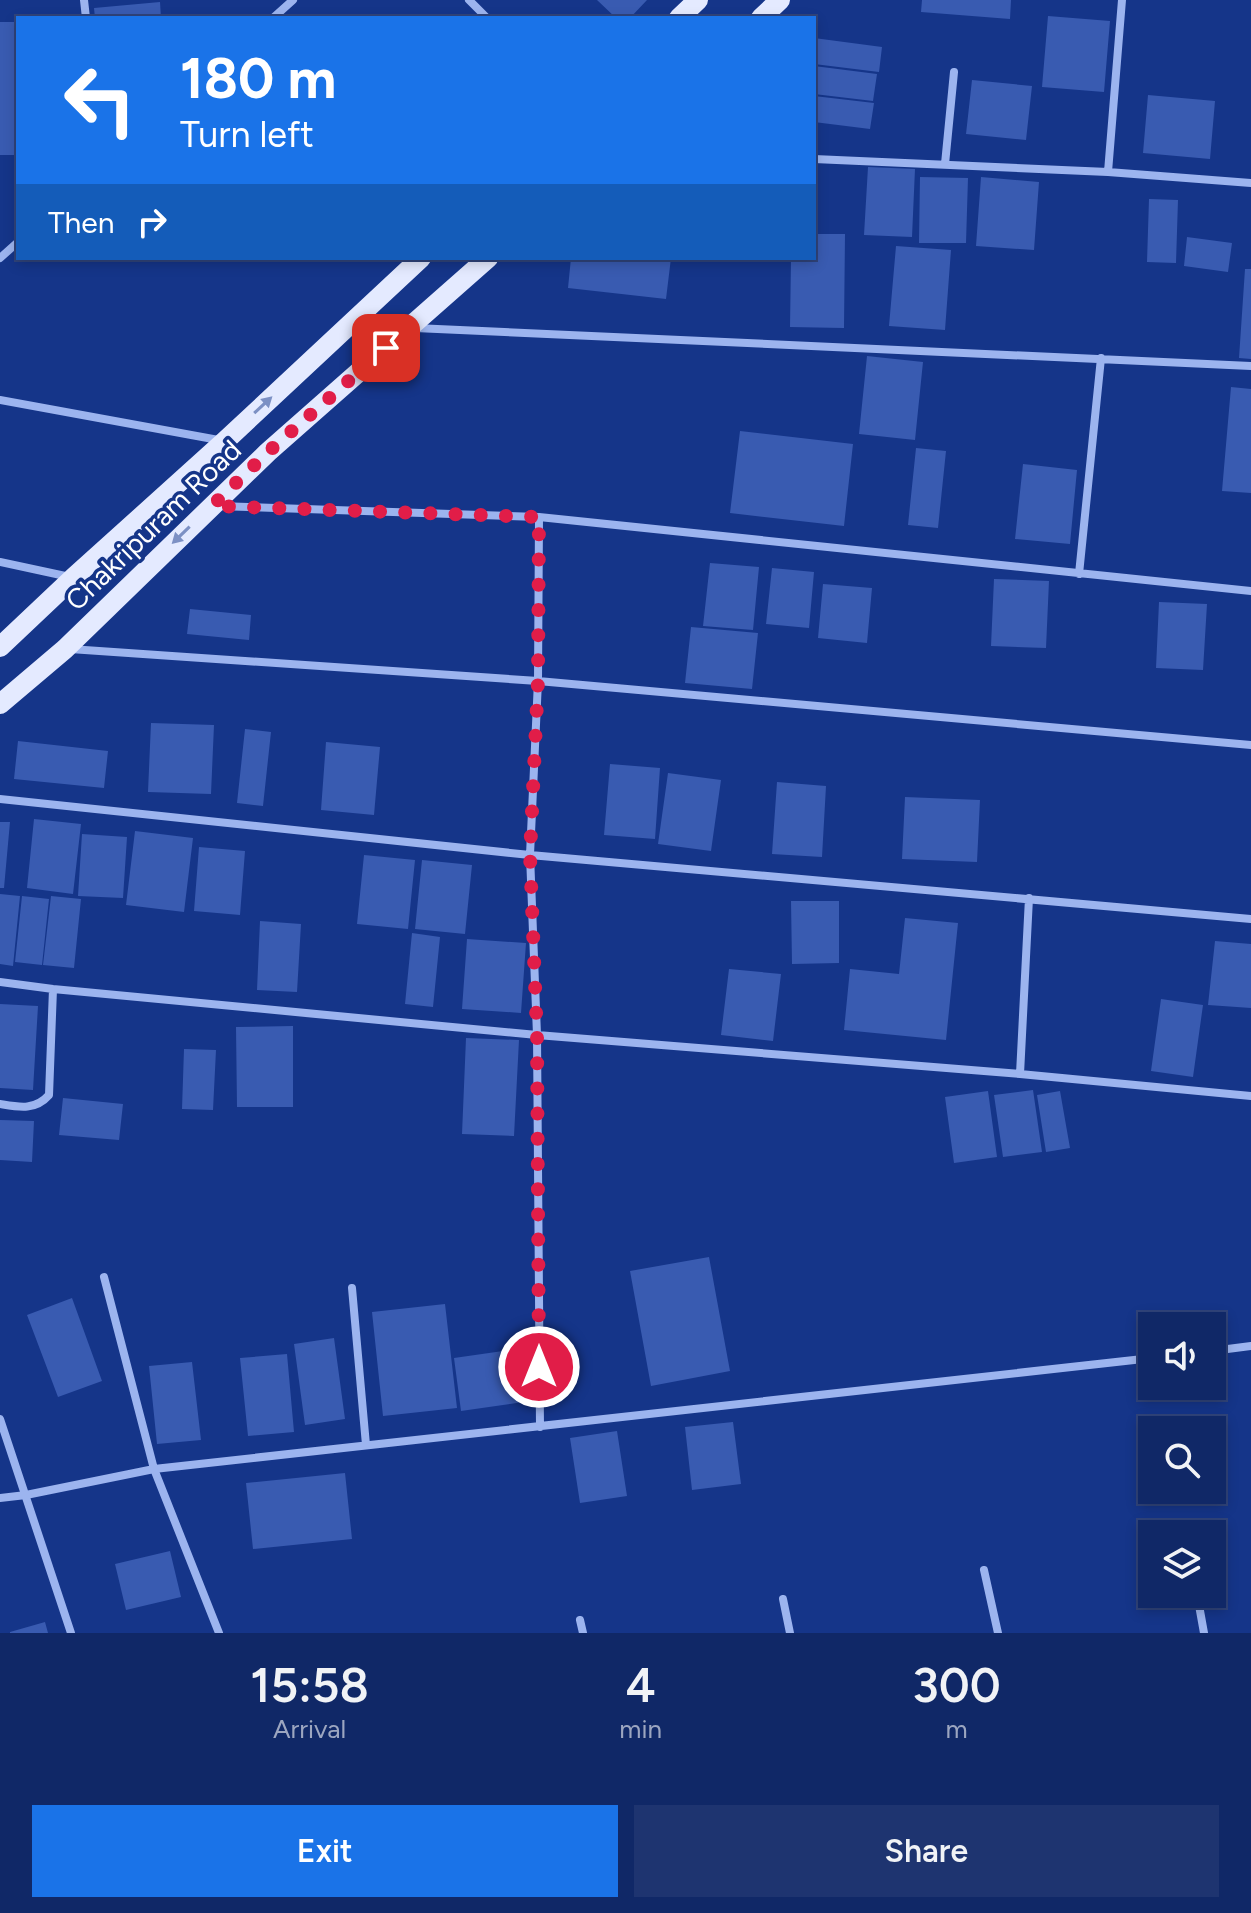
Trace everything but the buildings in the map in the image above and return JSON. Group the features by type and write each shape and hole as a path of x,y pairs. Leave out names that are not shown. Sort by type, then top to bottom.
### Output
{"main road":[{"path":"681,16 698,0"},
{"path":"763,16 780,0"},
{"name":"Chakripuram Road","path":"0,647 419,260"},
{"name":"Chakripuram Road","path":"0,704 65,649 268,452 486,260"}],"street":[{"path":"275,16 293,0"},
{"path":"469,0 485,16"},
{"path":"1108,172 1122,0"},
{"path":"945,164 954,72"},
{"path":"816,159 1108,172 1251,183"},
{"path":"0,258 16,244"},
{"path":"410,328 1251,366"},
{"path":"1079,574 1101,358"},
{"path":"0,400 225,441"},
{"path":"212,506 539,517 1251,591"},
{"path":"539,517 538,681 530,855 537,1035 540,1427"},
{"path":"0,562 73,578"},
{"path":"65,649 538,681 1251,745"},
{"path":"0,799 530,855 1251,919"},
{"path":"1020,1074 1029,898"},
{"path":"0,982 537,1035 1251,1096"},
{"path":"0,1104 32,1107 42,1103 49,1095 53,989"},
{"path":"104,1277 154,1469 219,1633"},
{"path":"352,1288 366,1445"},
{"path":"1226,1349 1251,1346"},
{"path":"0,1498 154,1469 1138,1360"},
{"path":"0,1419 71,1633"},
{"path":"984,1570 998,1633"},
{"path":"783,1599 790,1633"},
{"path":"1200,1608 1204,1633"},
{"path":"580,1620 583,1633"}],"route":[{"path":"386,348 212,506 539,517 538,681 530,855 537,1035 539,1367"}]}
